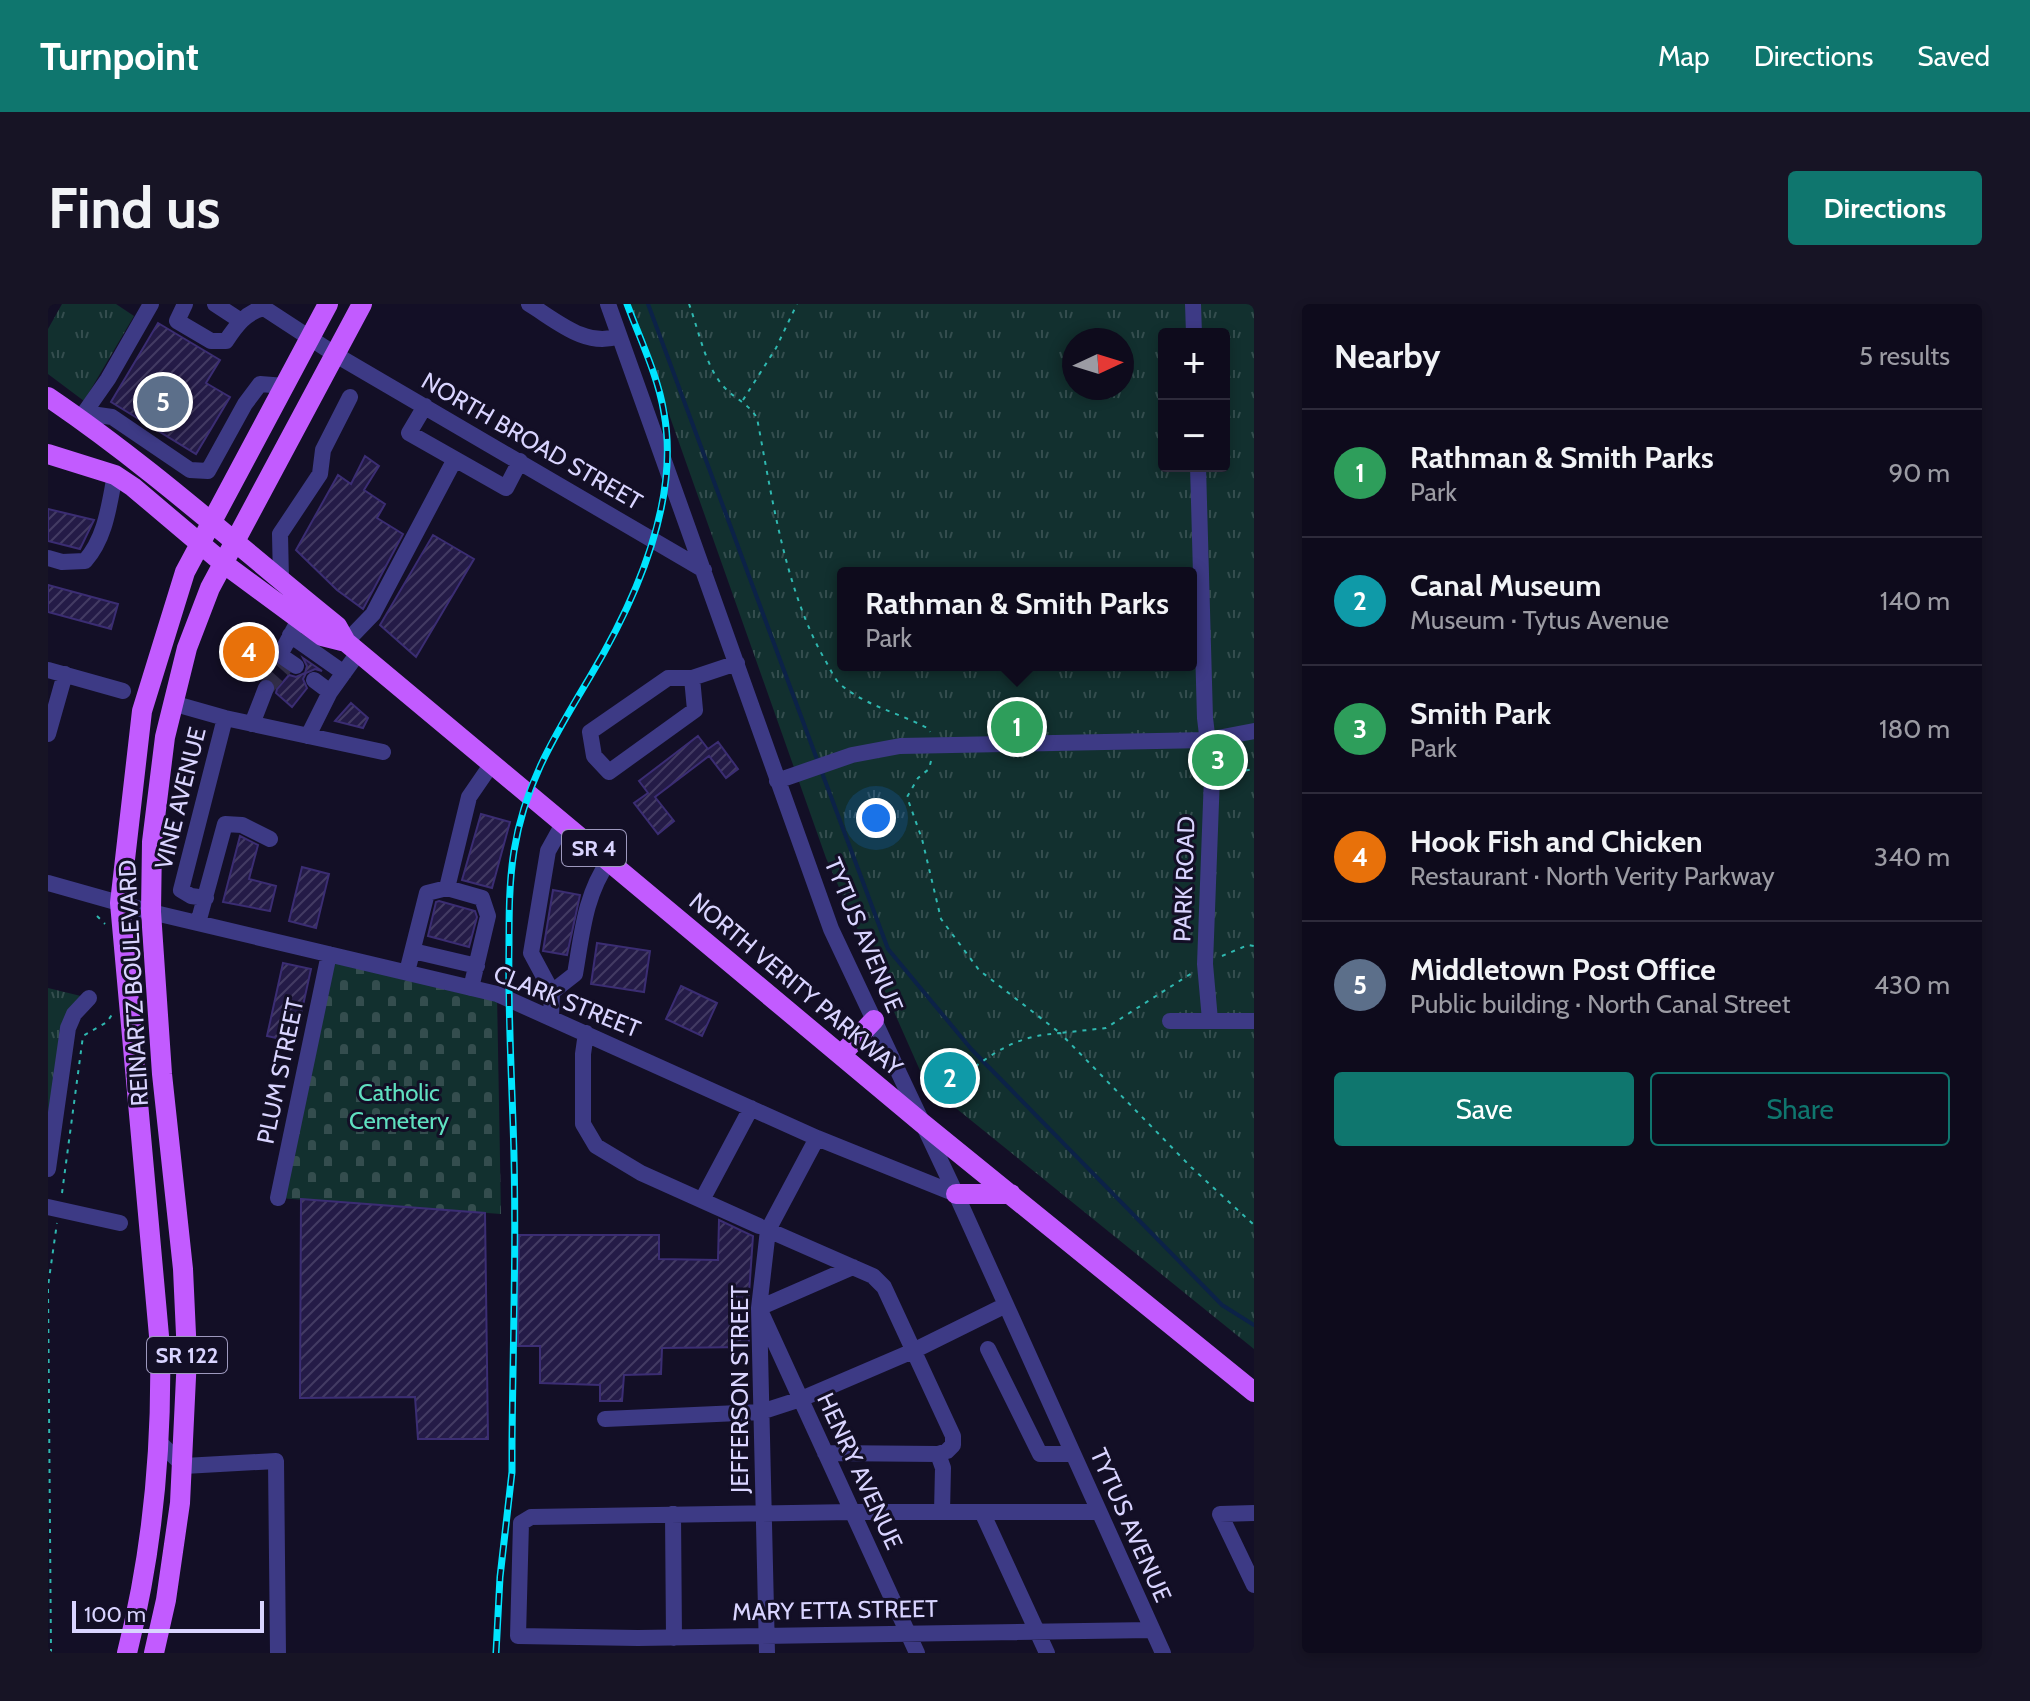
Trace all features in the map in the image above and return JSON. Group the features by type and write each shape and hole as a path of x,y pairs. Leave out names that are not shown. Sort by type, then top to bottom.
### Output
{"main road":[{"name":"REINARTZ BOULEVARD","path":"127,1653 143,1568 159,1442 160,1347 120,903 142,711 185,572 328,304"},
{"name":"REINARTZ BOULEVARD","path":"154,1653 171,1574 184,1466 187,1356 183,1269 162,1074 151,912 152,842 172,703 199,612 362,304"},
{"name":"SR 4","path":"48,397 80,419 234,543"},
{"name":"SR 4","path":"48,454 115,475 200,542"},
{"name":"NORTH VERITY PARKWAY","path":"200,542 295,627 352,647"},
{"name":"NORTH VERITY PARKWAY","path":"234,543 337,626 352,647 491,765 922,1123 1254,1392"},
{"path":"841,1055 874,1020"},
{"path":"956,1194 1011,1194"}],"street":[{"path":"185,304 177,321 211,341 226,341 241,321 265,306"},
{"path":"215,304 241,321"},
{"path":"529,304 585,338 606,341 619,336"},
{"name":"TYTUS AVENUE","path":"608,304 831,929 956,1194 1163,1653"},
{"path":"1193,304 1194,328"},
{"path":"80,419 108,379 145,306"},
{"name":"NORTH BROAD STREET","path":"265,306 336,355 704,570"},
{"path":"80,419 98,415 112,417 190,470 208,471 245,404 260,384 285,386"},
{"path":"281,580 280,534 320,474 323,450 350,397"},
{"path":"425,406 409,433 506,488 520,461"},
{"path":"308,736 330,692 344,673 352,647 373,614 455,459"},
{"name":"PARK ROAD","path":"1198,472 1207,740 1212,776 1205,964 1210,1020"},
{"path":"48,558 62,562 85,561 96,549 104,529 115,475"},
{"path":"290,665 280,655 295,627 344,673"},
{"path":"692,678 695,710 609,772 594,756 590,732 668,678 692,678 737,663"},
{"path":"48,670 123,691"},
{"path":"48,734 65,674"},
{"path":"314,680 330,692"},
{"path":"252,724 266,688"},
{"path":"172,703 225,718 383,752"},
{"name":"VINE AVENUE","path":"206,898 191,896 181,890 225,718"},
{"path":"777,781 852,755 900,746 1207,740 1254,731"},
{"path":"447,888 469,797 491,765"},
{"path":"200,815 225,824 242,825 270,839"},
{"path":"198,923 225,824"},
{"path":"551,1017 552,992 531,953 548,851 563,824"},
{"path":"192,847 217,854"},
{"path":"552,992 575,974 590,896 596,879 609,861"},
{"name":"CLARK STREET","path":"48,883 151,912 497,994 817,1138 956,1194"},
{"path":"407,972 427,893 447,888 482,898 488,916 471,988"},
{"path":"413,951 477,966"},
{"name":"PLUM STREET","path":"278,1198 329,954"},
{"path":"48,1169 68,1028 74,1014 89,998"},
{"path":"1170,1021 1254,1021"},
{"path":"586,1033 583,1124 596,1146 641,1173 873,1276 884,1287 953,1436 953,1445 938,1454 825,1453"},
{"path":"702,1200 751,1108"},
{"name":"JEFFERSON STREET","path":"767,1645 759,1308 764,1228 817,1138"},
{"path":"54,1208 120,1223"},
{"path":"759,1308 853,1267"},
{"path":"605,1419 761,1412 801,1399 913,1351 1006,1305"},
{"name":"HENRY AVENUE","path":"759,1308 917,1653"},
{"path":"988,1349 1040,1454 1073,1454"},
{"path":"159,1442 184,1466 276,1461 278,1653"},
{"path":"938,1454 943,1468 942,1512"},
{"path":"982,1512 1047,1653"},
{"path":"674,1638 673,1514 1099,1512"},
{"path":"1254,1513 1220,1514 1254,1585"},
{"name":"MARY ETTA STREET","path":"673,1514 531,1517 521,1523 518,1636 638,1646 674,1638 767,1645 907,1632 1152,1630"}],"path":[{"path":"689,304 713,372 726,389 752,409 757,418 786,556 811,636 838,683 870,705 911,719 929,729 931,737"},
{"path":"742,401 776,348 797,304"},
{"path":"932,754 929,769 918,778 907,797 922,839 941,919 979,970 1060,1033 1191,1167 1254,1225"},
{"path":"1221,775 1254,769"},
{"path":"97,916 107,929"},
{"path":"976,1087 976,1066 990,1055 1029,1036 1106,1028 1205,964 1248,945 1254,946"},
{"path":"51,1653 48,1286 54,1208 83,1036 107,1022 115,1010"}],"green space":[{"path":"62,304 116,304 134,316 84,401 48,374 48,329"},
{"path":"630,304 1254,304 1254,1349 926,1084 826,858"},
{"name":"Catholic Cemetery","path":"329,954 497,994 501,1214 278,1198"},
{"path":"48,988 89,998 74,1014 48,1169"}],"building":[{"path":"158,323 220,360 206,383 230,397 196,454 111,402"},
{"path":"365,456 379,466 364,490 385,504 377,518 403,534 363,609 337,590 296,550 338,475 351,484"},
{"path":"48,509 94,520 80,549 48,541"},
{"path":"433,535 474,559 416,657 380,625"},
{"path":"48,585 118,604 111,629 48,612"},
{"path":"239,634 266,641 259,669 232,662"},
{"path":"303,658 322,671 315,669 306,673 303,679 307,688 292,707 276,693 289,675 296,677 305,673 307,666"},
{"path":"351,703 368,718 363,728 335,721"},
{"path":"698,736 708,749 718,742 738,769 726,778 709,756 655,797 674,821 658,834 634,803 648,793 639,781"},
{"path":"481,814 510,822 492,888 462,880"},
{"path":"240,836 258,845 249,879 276,886 270,911 223,902"},
{"path":"302,867 329,874 316,928 289,921"},
{"path":"553,890 580,895 567,955 543,951"},
{"path":"436,902 475,911 477,917 469,947 428,936"},
{"path":"597,943 650,951 644,992 591,984"},
{"path":"283,963 311,969 295,1042 267,1036"},
{"path":"681,986 717,1003 702,1036 666,1019"},
{"path":"939,1064 946,1070 950,1066 968,1083 956,1096 931,1073"},
{"path":"301,1199 485,1213 488,1439 418,1439 415,1397 300,1398"},
{"path":"719,1220 753,1236 748,1308 749,1347 662,1348 661,1374 624,1375 622,1401 600,1401 600,1385 540,1383 540,1346 518,1346 519,1235 659,1235 659,1259 718,1260"}],"waterway":[{"path":"648,304 818,762"},
{"path":"821,770 888,949 972,1050 1222,1305 1254,1325"}],"tunnel":[{"path":"266,688 285,667"}],"railway":[{"path":"496,1653 500,1577 512,1472 515,1202 509,991 511,875 519,826 534,781 554,738 623,615 638,583 660,515 666,481 664,413 653,371 627,304"}],"place":[{"name":"Middletown Post Office","path":"163,402"},
{"name":"Hook Fish and Chicken","path":"249,652"},
{"name":"Rathman & Smith Parks","path":"1017,727"},
{"name":"Smith Park","path":"1218,760"},
{"name":"Canal Museum","path":"950,1078"}]}
